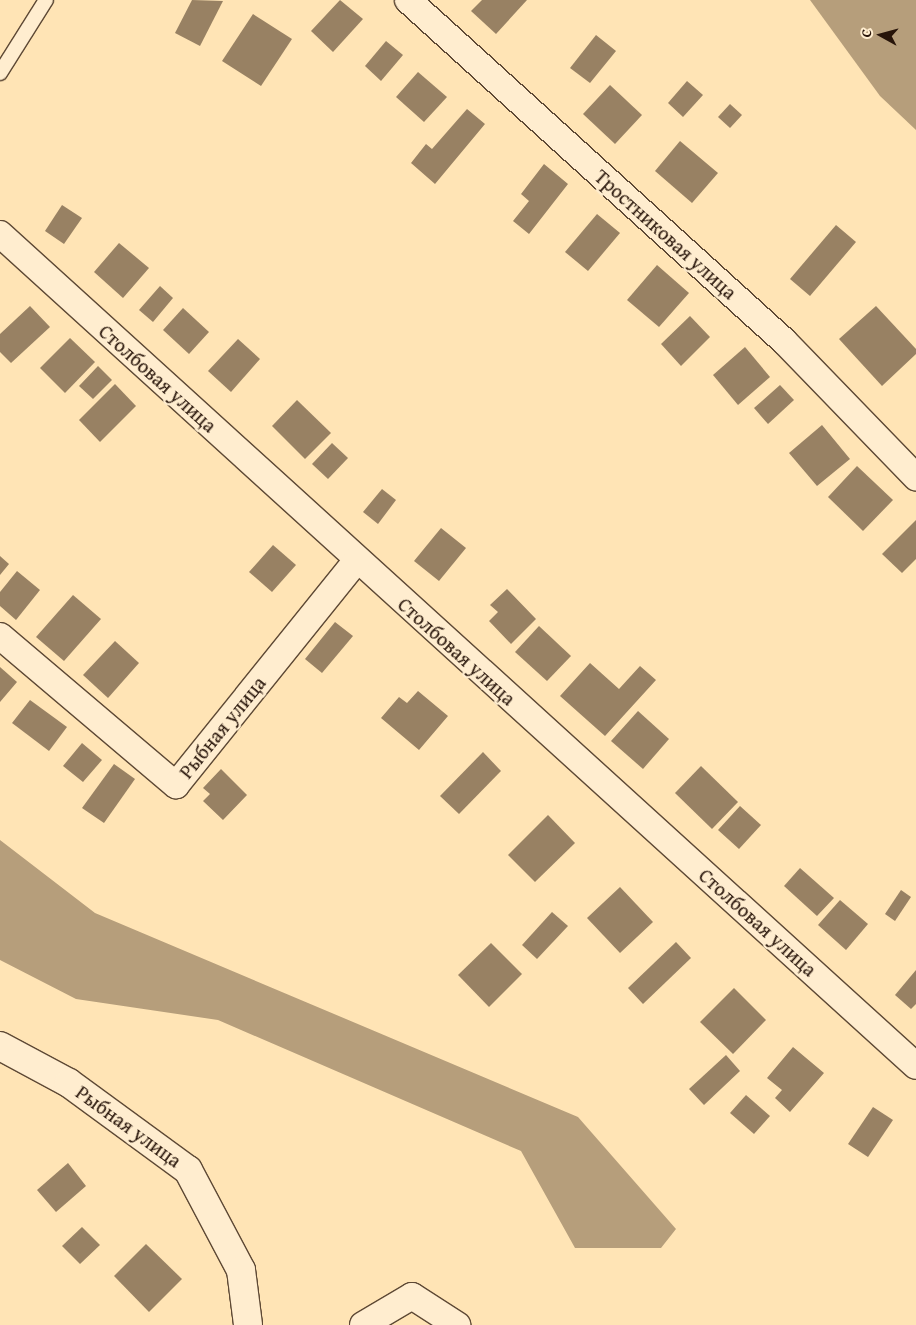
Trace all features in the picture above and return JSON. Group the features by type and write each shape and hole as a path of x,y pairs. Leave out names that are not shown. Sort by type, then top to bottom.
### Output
{"street":[{"name":"Тростниковая улица","path":"408,0 784,341 916,477"},
{"name":"Столбовая улица","path":"0,234 916,1066"},
{"name":"Рыбная улица","path":"0,636 176,785 357,560"},
{"name":"Рыбная улица","path":"0,1046 69,1082 188,1170 241,1270 248,1325"},
{"path":"363,1325 412,1296 457,1325"}],"lane":[{"path":"0,73 46,0"}],"shaded area":[{"path":"810,0 916,0 916,130 880,96"},
{"path":"0,840 95,913 578,1117 676,1229 661,1248 575,1248 521,1151 218,1020 76,999 0,960"}],"building":[{"path":"192,0 223,1 200,46 175,33"},
{"path":"340,0 363,19 333,52 311,31"},
{"path":"482,0 527,0 496,34 471,11"},
{"path":"253,14 292,39 261,86 222,61"},
{"path":"596,35 616,51 590,83 570,68"},
{"path":"386,41 403,55 381,81 365,66"},
{"path":"418,72 447,97 424,122 396,97"},
{"path":"687,81 703,95 683,117 668,103"},
{"path":"610,85 642,115 615,144 583,114"},
{"path":"730,104 742,115 730,128 718,117"},
{"path":"467,109 485,124 435,184 411,163 426,144 432,149"},
{"path":"680,141 718,173 692,203 655,171"},
{"path":"544,164 568,184 529,234 513,221 529,201 521,194"},
{"path":"62,205 82,218 64,244 45,231"},
{"path":"597,214 620,233 588,271 565,252"},
{"path":"836,225 856,242 810,296 790,279"},
{"path":"119,243 149,268 123,298 94,272"},
{"path":"657,265 689,293 659,327 627,300"},
{"path":"160,286 173,298 153,322 139,310"},
{"path":"30,306 50,327 11,363 0,352 0,334"},
{"path":"876,306 916,349 916,354 882,386 839,339"},
{"path":"183,308 209,332 189,354 163,330"},
{"path":"690,316 710,337 681,366 661,344"},
{"path":"70,338 95,362 65,393 40,368"},
{"path":"238,339 260,359 231,392 208,371"},
{"path":"745,347 770,377 738,405 713,375"},
{"path":"98,366 112,380 93,399 79,386"},
{"path":"115,384 136,406 100,442 79,420"},
{"path":"780,385 794,400 768,424 754,408"},
{"path":"297,400 331,433 305,459 272,426"},
{"path":"822,425 850,459 817,486 789,453"},
{"path":"332,443 348,458 328,479 312,464"},
{"path":"857,466 893,500 863,531 828,497"},
{"path":"382,489 396,500 378,524 363,512"},
{"path":"916,520 916,559 902,573 882,554"},
{"path":"441,528 466,548 439,581 414,561"},
{"path":"273,545 296,565 272,592 249,572"},
{"path":"0,556 9,564 0,575"},
{"path":"17,571 40,590 16,620 0,606 0,592"},
{"path":"507,589 536,619 511,644 489,621 498,612 490,605"},
{"path":"73,595 101,619 64,661 36,637"},
{"path":"335,622 353,636 322,673 305,659"},
{"path":"539,626 571,656 547,681 515,652"},
{"path":"115,641 139,663 108,698 83,675"},
{"path":"590,663 619,689 640,666 656,680 605,736 560,696"},
{"path":"0,667 17,682 0,702"},
{"path":"418,691 448,716 419,750 381,718 399,697 407,703"},
{"path":"30,700 67,727 49,751 12,723"},
{"path":"638,711 669,739 643,769 611,741"},
{"path":"82,743 102,760 83,782 63,766"},
{"path":"483,752 501,771 459,814 440,796"},
{"path":"114,764 135,779 104,823 82,808"},
{"path":"701,766 738,802 712,829 675,793"},
{"path":"221,769 247,795 223,820 203,801 210,794 203,788"},
{"path":"740,806 761,825 739,849 718,830"},
{"path":"548,815 575,843 535,882 508,855"},
{"path":"800,868 834,898 817,916 784,886"},
{"path":"620,887 653,922 620,953 587,918"},
{"path":"901,890 911,897 895,921 885,914"},
{"path":"840,900 868,924 846,950 818,925"},
{"path":"552,912 568,926 537,959 522,945"},
{"path":"676,942 691,958 643,1004 628,988"},
{"path":"491,943 522,974 489,1007 458,975"},
{"path":"916,970 916,1004 911,1009 895,995"},
{"path":"734,988 766,1020 733,1054 700,1022"},
{"path":"793,1047 824,1073 790,1112 775,1098 782,1090 767,1078"},
{"path":"726,1055 740,1071 704,1105 689,1089"},
{"path":"746,1095 770,1116 754,1134 730,1113"},
{"path":"873,1107 893,1120 868,1157 848,1144"},
{"path":"68,1163 86,1186 56,1212 37,1190"},
{"path":"82,1227 100,1245 80,1264 62,1246"},
{"path":"146,1244 182,1279 149,1312 114,1276"}]}
